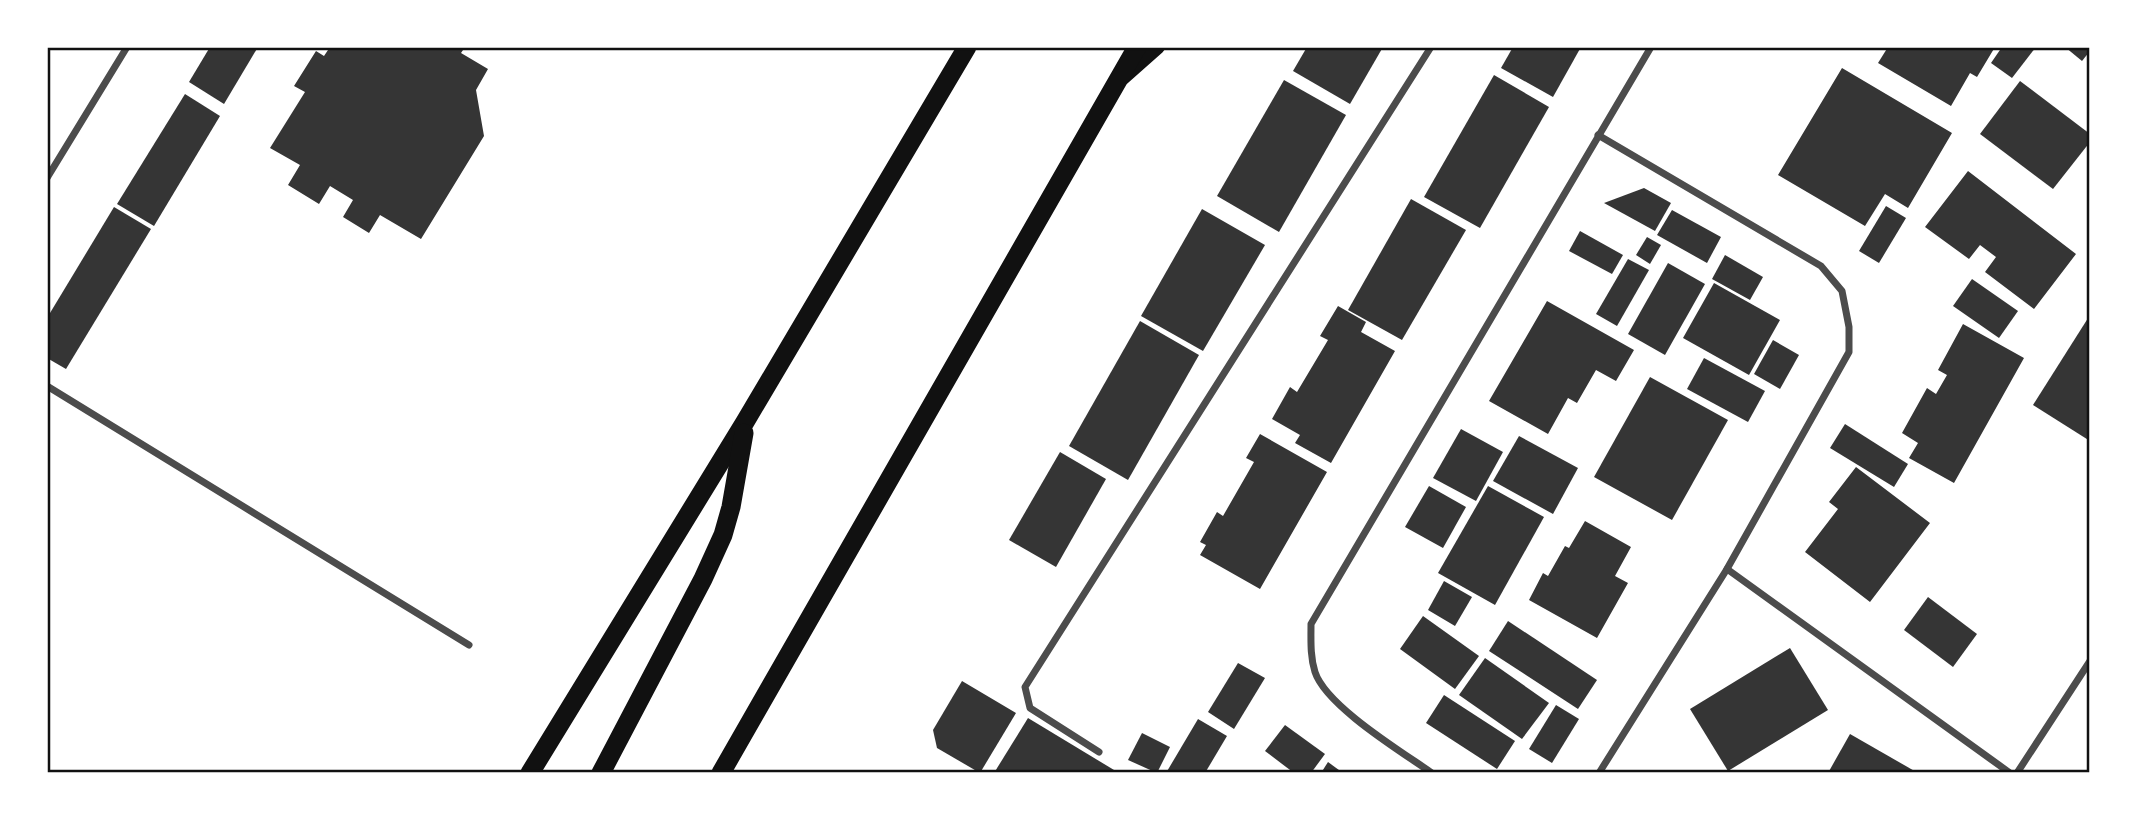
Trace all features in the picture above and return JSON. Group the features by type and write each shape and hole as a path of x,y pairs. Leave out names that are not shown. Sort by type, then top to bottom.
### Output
{"highway":[{"path":"530,773 746,422 967,47"},
{"path":"721,773 1138,47"},
{"path":"601,773 703,579 723,535 731,507 746,422"}],"main road":[{"path":"1117,83 1158,47"}],"street":[{"path":"47,178 127,47"},
{"path":"1099,752 1030,708 1025,687 1431,47"},
{"path":"1432,773 1350,715 1329,693 1315,675 1310,649 1311,624 1651,47"},
{"path":"1598,135 1821,266 1842,291 1849,327 1850,352 1727,569 1599,773"},
{"path":"47,386 469,645"},
{"path":"1727,569 2010,773"},
{"path":"2017,773 2090,661"}],"building":[{"path":"210,47 258,47 224,104 189,82"},
{"path":"330,47 465,47 461,53 488,69 476,90 484,136 421,239 380,215 369,233 343,217 353,200 330,186 319,204 288,185 300,165 270,148 305,92 294,86 316,51 324,56"},
{"path":"1307,47 1383,47 1350,104 1293,71"},
{"path":"1513,47 1581,47 1553,97 1501,68"},
{"path":"1888,47 1995,47 1977,77 1970,73 1951,106 1878,63"},
{"path":"2002,47 2036,47 2012,78 1991,63"},
{"path":"2065,47 2090,47 2090,51 2082,61"},
{"path":"1842,68 1952,133 1908,208 1885,194 1865,226 1778,175"},
{"path":"1494,75 1549,107 1480,228 1424,197"},
{"path":"1284,80 1346,115 1279,232 1217,196"},
{"path":"2020,81 2090,134 2090,142 2053,189 1980,134"},
{"path":"185,94 220,116 154,226 117,204"},
{"path":"1968,171 2076,254 2034,309 1985,272 1996,257 1980,245 1969,259 1925,227"},
{"path":"1644,188 1671,203 1655,231 1604,203"},
{"path":"1411,199 1466,230 1402,340 1348,310"},
{"path":"1886,206 1906,218 1879,263 1859,251"},
{"path":"114,207 151,229 66,369 47,358 47,318"},
{"path":"1202,209 1265,245 1203,351 1141,316"},
{"path":"1672,210 1721,237 1707,263 1657,235"},
{"path":"1580,231 1623,255 1612,274 1569,251"},
{"path":"1647,237 1661,245 1650,264 1636,255"},
{"path":"1725,255 1763,277 1750,300 1712,279"},
{"path":"1628,259 1649,270 1617,326 1596,314"},
{"path":"1668,263 1705,284 1665,355 1628,334"},
{"path":"1972,279 2018,311 1999,338 1953,306"},
{"path":"1714,283 1780,320 1749,375 1683,338"},
{"path":"1547,301 1634,350 1616,381 1596,370 1577,403 1568,398 1548,434 1489,401"},
{"path":"1338,306 1366,322 1361,332 1395,351 1331,463 1295,443 1300,435 1272,419 1290,387 1297,392 1328,340 1320,336"},
{"path":"2090,315 2090,441 2033,405"},
{"path":"1140,321 1199,355 1128,480 1069,446"},
{"path":"1963,324 2024,358 1954,483 1909,458 1918,443 1902,433 1927,388 1936,394 1947,375 1938,370"},
{"path":"1773,340 1799,355 1780,389 1754,374"},
{"path":"1704,358 1765,391 1748,422 1687,389"},
{"path":"1650,377 1728,420 1672,520 1594,477"},
{"path":"1845,424 1908,464 1894,487 1830,448"},
{"path":"1461,429 1503,452 1476,501 1433,478"},
{"path":"1260,434 1327,472 1260,589 1200,555 1206,545 1200,542 1217,512 1223,516 1254,462 1246,458"},
{"path":"1519,436 1578,468 1553,514 1493,481"},
{"path":"1060,452 1106,479 1056,567 1009,540"},
{"path":"1856,467 1930,523 1870,602 1805,552 1838,509 1829,502"},
{"path":"1429,486 1466,507 1443,548 1405,527"},
{"path":"1488,486 1544,517 1495,605 1438,573"},
{"path":"1585,521 1631,547 1615,576 1628,583 1597,638 1529,600 1543,573 1548,576 1565,546 1569,548"},
{"path":"1444,581 1472,597 1455,626 1428,610"},
{"path":"1928,597 1977,634 1953,667 1904,630"},
{"path":"1423,616 1479,656 1455,689 1400,649"},
{"path":"1508,621 1597,680 1578,709 1489,651"},
{"path":"1790,648 1828,710 1728,771 1690,709"},
{"path":"1485,658 1549,703 1522,739 1459,695"},
{"path":"1238,663 1265,678 1234,729 1208,712"},
{"path":"962,681 1016,713 980,773 937,748 933,730"},
{"path":"1444,695 1515,741 1497,769 1426,723"},
{"path":"1556,705 1579,719 1552,763 1529,749"},
{"path":"1028,718 1119,773 994,773"},
{"path":"1198,719 1227,736 1205,773 1166,773"},
{"path":"1285,725 1325,754 1311,773 1294,773 1265,751"},
{"path":"1142,733 1170,747 1157,773 1128,760"},
{"path":"1850,734 1918,773 1828,773"},
{"path":"1328,762 1343,773 1321,773"}]}
